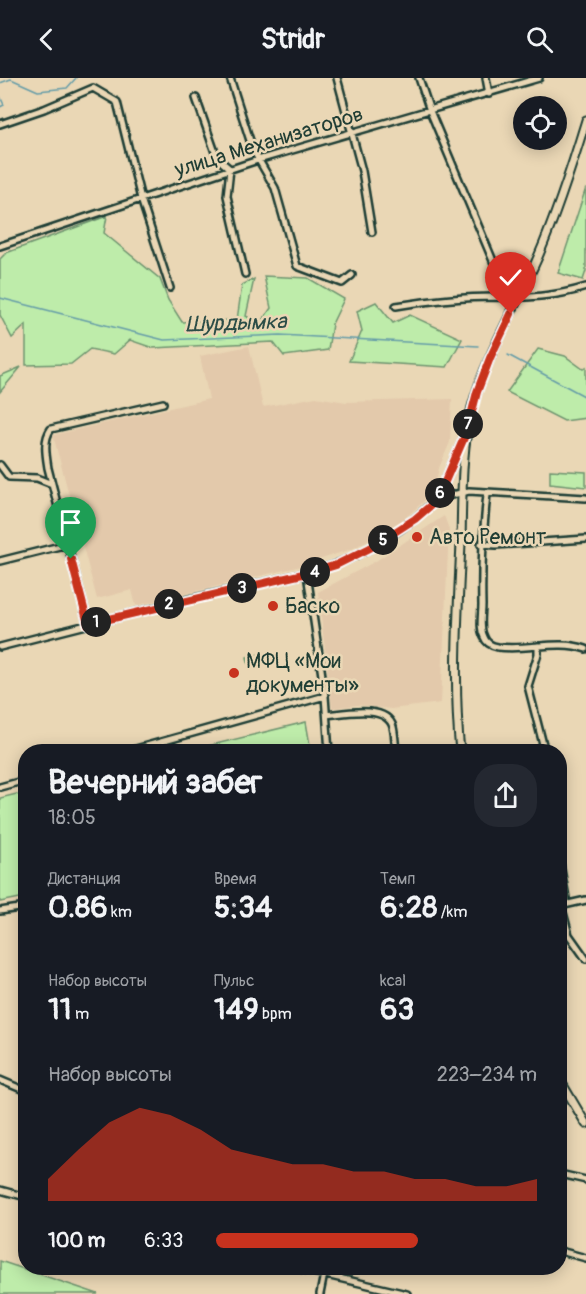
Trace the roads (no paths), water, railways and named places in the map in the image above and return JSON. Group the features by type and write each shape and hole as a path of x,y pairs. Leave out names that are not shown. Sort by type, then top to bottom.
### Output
{"main road":[{"path":"459,744 456,649 462,493 467,431 477,392 490,358 543,245 586,120"},
{"path":"567,1092 586,1124"}],"street":[{"path":"230,78 253,150 275,189 297,267 342,283 352,275"},
{"path":"337,78 362,171 372,232"},
{"path":"419,78 430,111 507,299"},
{"path":"486,78 489,94"},
{"name":"улица Механизаторов","path":"0,246 258,160 539,78"},
{"path":"0,124 44,109 93,88 117,102 141,199 170,288"},
{"path":"196,98 218,158 230,169 227,196 245,274"},
{"path":"396,306 495,297 519,298 566,293 586,287"},
{"path":"88,624 52,484 46,451 47,434 51,429 163,403"},
{"path":"437,500 467,431"},
{"path":"0,465 9,477 37,477 52,484"},
{"path":"0,647 177,602 307,574 336,565 370,548 415,519 437,500 469,491 488,494 586,498"},
{"path":"488,494 481,544 484,639 497,646 570,645 586,649"},
{"path":"481,544 496,546 586,539"},
{"path":"0,561 68,544"},
{"path":"307,574 325,696 329,744"},
{"path":"538,646 538,654 528,686 543,744"},
{"path":"154,744 325,696"},
{"path":"327,715 368,712 382,715 391,722 395,744"},
{"path":"0,787 18,782"},
{"path":"567,904 586,900"},
{"path":"0,911 18,908"},
{"path":"567,925 569,935 586,959"},
{"path":"0,1080 18,1088"},
{"path":"567,1176 586,1180"},
{"path":"0,1190 18,1195"},
{"path":"567,1253 586,1258"},
{"path":"320,1294 321,1275"},
{"path":"335,1275 407,1294"},
{"path":"369,1294 370,1285"}],"waterway":[{"path":"0,83 11,79 38,91 67,88 76,78"},
{"path":"0,96 4,105 0,107"},
{"name":"Шурдымка","path":"0,298 164,340 280,335 478,346"},
{"name":"Шурдымка","path":"508,355 586,397"}],"place":[{"name":"Авто Ремонт","path":"417,537"},
{"name":"Баско","path":"273,606"},
{"name":"МФЦ «Мои документы»","path":"234,673"}]}
